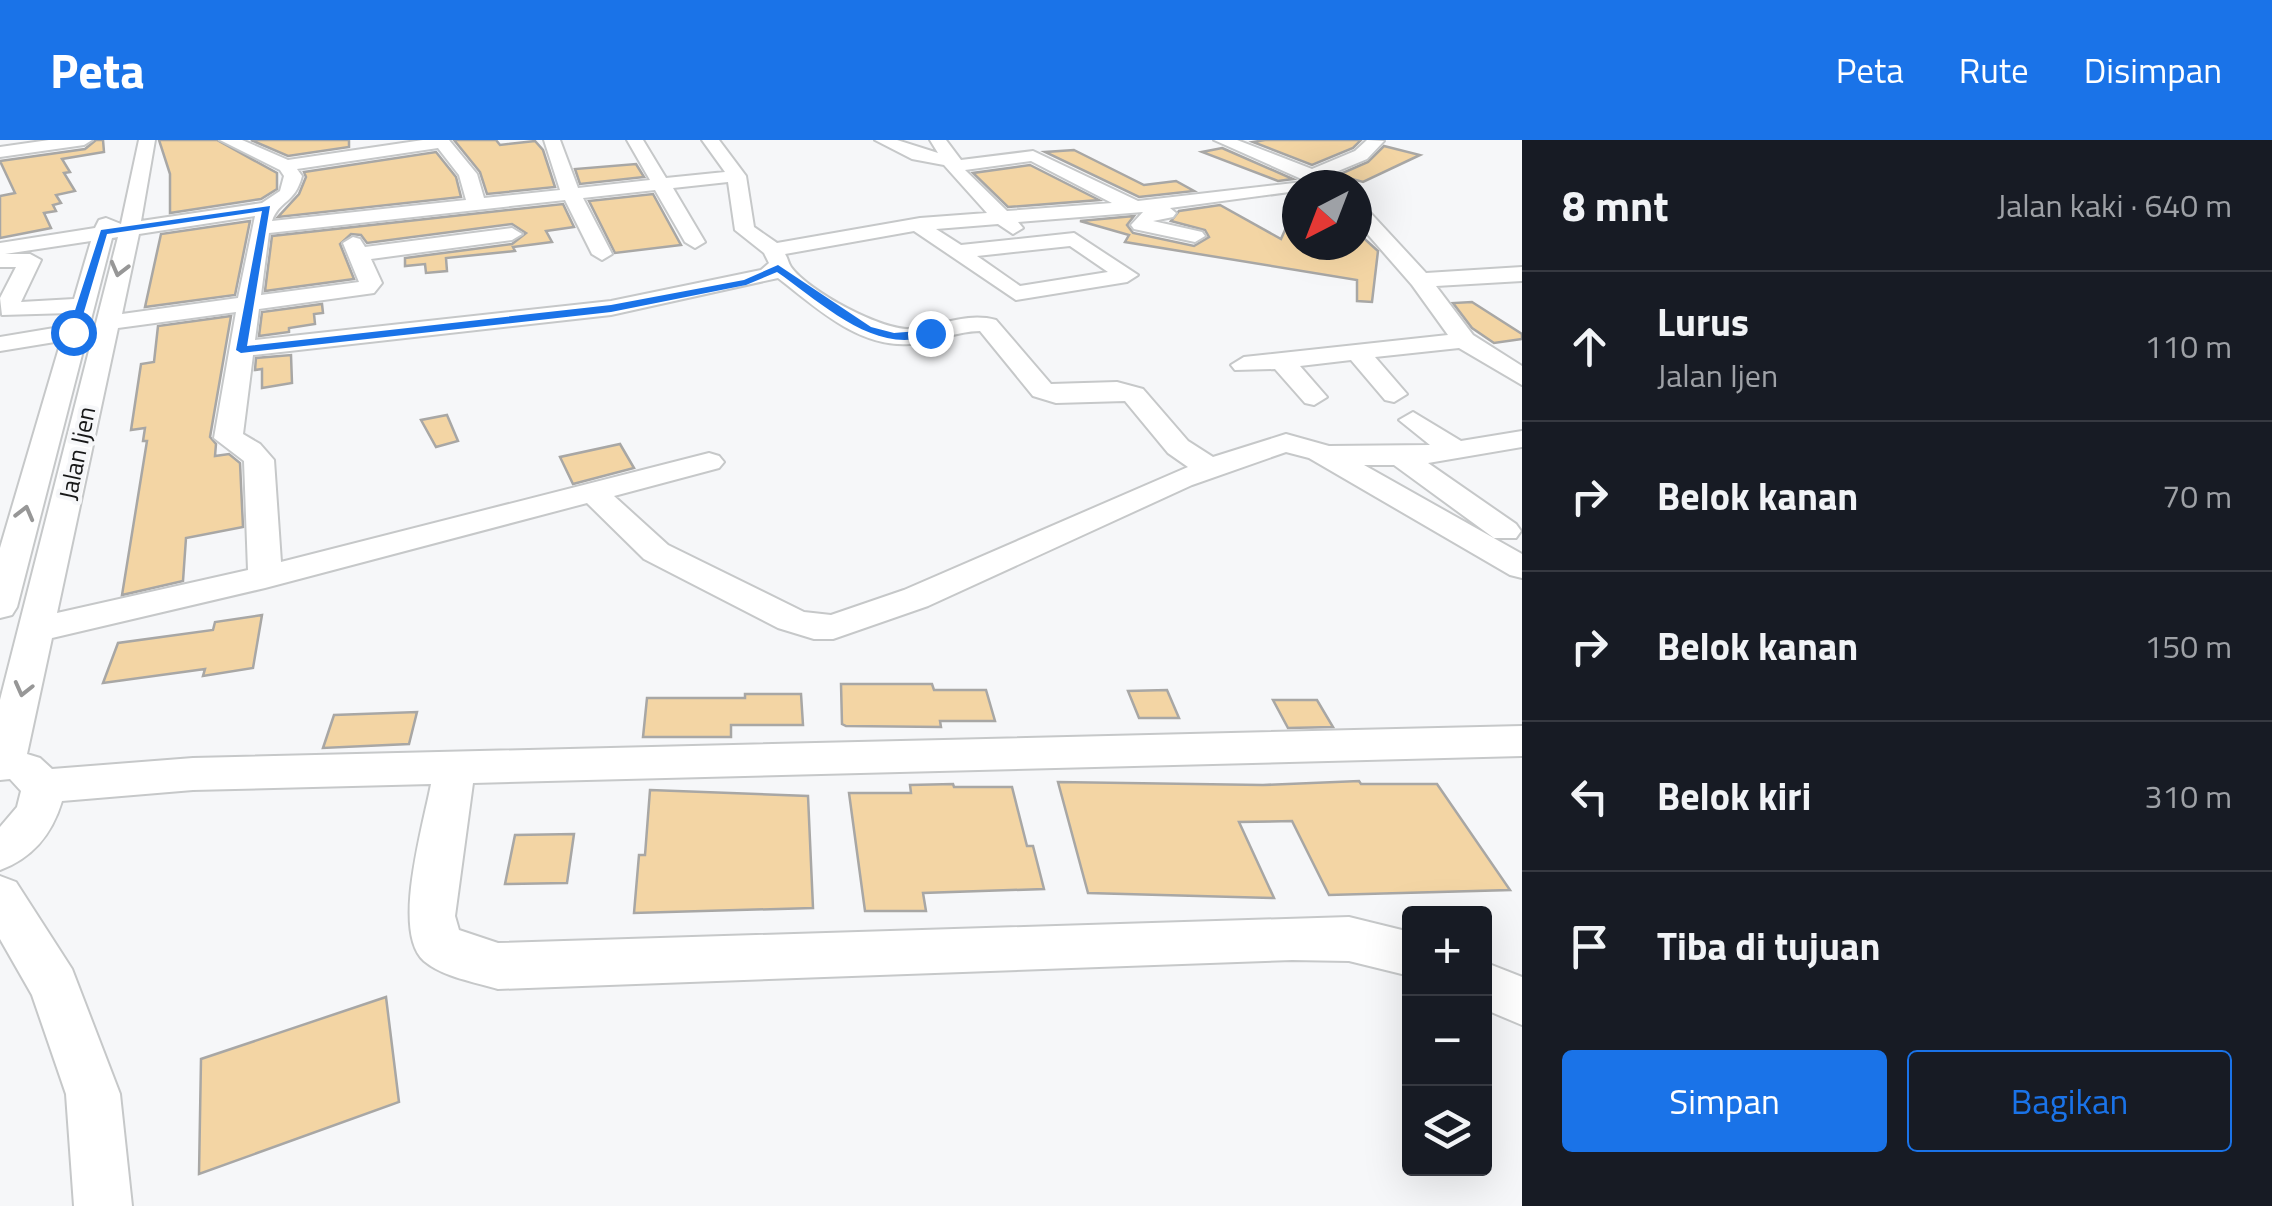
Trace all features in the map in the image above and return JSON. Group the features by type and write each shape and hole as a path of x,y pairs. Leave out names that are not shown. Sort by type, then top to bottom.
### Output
{"street":[{"path":"14,152 84,140"},
{"name":"Jalan Ijen","path":"2,765 41,616 106,323 110,237 126,140"},
{"name":"Jalan Ijen","path":"0,610 81,304 147,140"},
{"path":"228,140 286,166 293,176 288,194 264,218 228,438 259,460 265,577"},
{"path":"341,140 355,155"},
{"path":"552,140 571,194 602,254"},
{"path":"635,140 695,242"},
{"path":"710,140 737,176 740,217 745,230 775,259 853,320 880,334 908,337 966,323 988,325 1002,337 1042,390 1056,395 1117,390 1134,395 1178,447 1210,469"},
{"path":"883,140 954,164 1033,156 1135,208"},
{"path":"938,140 1003,220 1076,282"},
{"path":"1222,140 1286,170"},
{"path":"286,166 441,141 468,174 476,203"},
{"path":"1336,170 1361,155 1374,141 1396,144"},
{"path":"0,248 264,218 476,203 737,176"},
{"path":"241,350 611,308 746,282 775,259 918,225 1135,208 1282,187"},
{"path":"1195,236 1154,231 1140,222 1154,214 1222,211 1282,201"},
{"path":"918,225 1016,294 1127,275 1074,240 958,252"},
{"path":"1372,227 1427,289 1464,340 1522,377"},
{"path":"106,323 366,288 370,283 355,249 512,234"},
{"path":"81,304 9,313 8,305 30,263 110,237"},
{"path":"0,261 24,259 30,263"},
{"path":"1427,289 1522,274"},
{"path":"1427,289 1522,293"},
{"path":"0,344 73,332"},
{"path":"1244,364 1464,340"},
{"path":"1357,352 1394,394"},
{"path":"1282,361 1314,397"},
{"path":"1412,420 1456,450"},
{"path":"594,492 632,534 685,569 791,620 814,627 833,627 916,598 1210,469 1286,443 1377,460 1522,439"},
{"path":"1486,445 1522,469"},
{"path":"1319,452 1522,568"},
{"path":"1404,459 1505,530"},
{"path":"0,610 41,616 265,577 710,462"},
{"path":"43,786 193,774 1522,741"},
{"path":"0,851 30,824 42,804 43,786 30,770 2,765"},
{"path":"454,768 432,916 439,944 462,956 498,966 1292,938 1349,939 1402,952"},
{"path":"0,896 54,986 92,1094 103,1206"},
{"path":"1492,989 1522,1002"}],"building":[{"path":"96,140 103,140 104,152 62,159 70,172 64,173 75,191 56,195 61,203 53,205 56,211 44,213 51,228 0,238 0,196 15,193 0,161 85,149"},
{"path":"159,140 217,140 277,173 277,189 261,199 170,213 170,174"},
{"path":"251,140 349,140 349,147 288,156"},
{"path":"454,140 496,140 500,145 535,141 543,150 555,187 487,194 480,172"},
{"path":"1361,140 1353,148 1312,165 1253,142"},
{"path":"1384,146 1420,155 1372,178 1372,170 1350,170 1368,162"},
{"path":"1222,148 1282,174 1282,180 1278,181 1202,152"},
{"path":"1074,150 1144,185 1176,181 1194,191 1139,197 1045,152"},
{"path":"436,152 456,177 461,197 278,217 299,194 306,177 304,172"},
{"path":"636,164 644,177 580,184 575,169"},
{"path":"1030,165 1099,200 1008,207 973,173"},
{"path":"653,194 681,245 615,253 589,201"},
{"path":"563,204 574,227 546,231 552,242 513,247 515,251 446,258 447,271 426,273 425,264 405,266 405,258 512,244 526,233 512,224 367,243 361,235 351,234 340,244 354,279 265,291 272,236"},
{"path":"1220,205 1281,239 1282,260 1372,260 1372,246 1378,251 1372,302 1357,301 1357,280 1125,242 1129,235 1080,221 1134,216 1127,225 1133,233 1194,246 1209,237 1205,230 1171,221 1179,211"},
{"path":"250,221 235,295 145,307 161,234"},
{"path":"1472,302 1522,334 1522,339 1494,343 1472,328 1453,303"},
{"path":"322,304 323,313 314,314 315,324 259,336 262,312"},
{"path":"231,316 210,437 216,444 215,456 229,454 240,463 243,527 186,538 183,581 122,595 147,441 143,441 145,428 131,430 141,364 154,362 158,326"},
{"path":"291,355 292,383 262,388 262,369 255,370 256,358"},
{"path":"447,415 458,441 436,447 421,420"},
{"path":"620,444 634,468 573,484 560,457"},
{"path":"262,615 253,668 203,676 205,669 103,683 118,643 213,630 215,622"},
{"path":"841,684 932,684 934,690 986,690 995,721 940,721 941,727 846,726 842,724"},
{"path":"1167,690 1179,718 1139,718 1128,691"},
{"path":"745,694 801,694 803,725 731,725 731,737 643,737 647,698 745,698"},
{"path":"1273,700 1317,700 1333,727 1288,728"},
{"path":"417,712 409,744 323,748 334,715"},
{"path":"1359,781 1437,784 1510,890 1329,895 1292,821 1239,822 1274,898 1088,893 1058,782 1263,785"},
{"path":"910,785 1012,787 1027,846 1033,846 1044,889 923,893 926,911 865,911 849,793 911,793"},
{"path":"650,790 808,796 813,908 634,913 639,855 645,855"},
{"path":"574,834 567,883 505,884 515,835"},
{"path":"386,997 399,1102 199,1174 201,1059"}],"route":[{"path":"73,332 104,232 267,208 260,228 241,350 611,308 746,282 778,268 867,329 908,337 930,333"}]}
